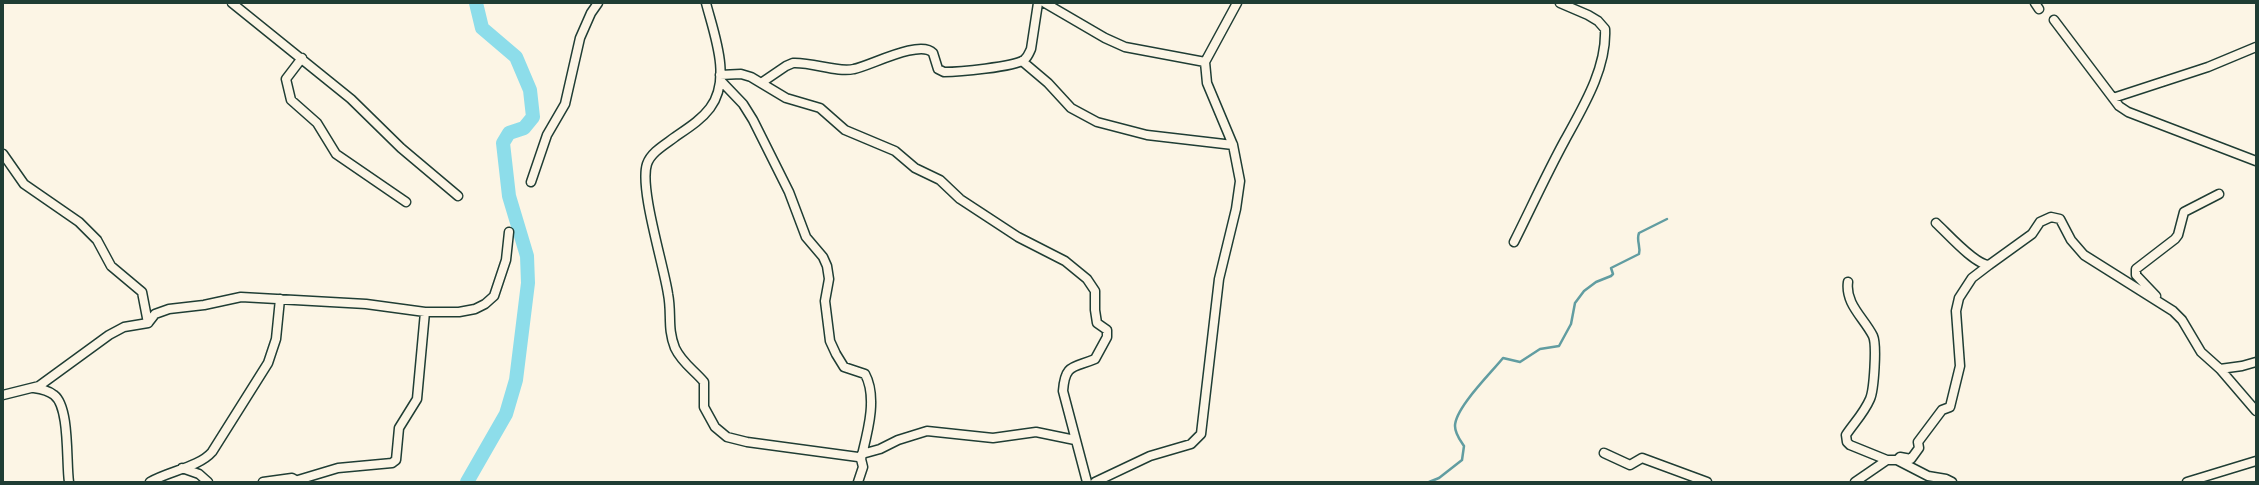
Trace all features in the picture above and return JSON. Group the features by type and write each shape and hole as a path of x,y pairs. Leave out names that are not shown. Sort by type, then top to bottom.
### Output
{"street":[{"path":"232,3 351,99 401,148 458,196"},
{"path":"531,182 547,135 565,104 580,38 591,13 598,3"},
{"path":"706,3 717,48 721,78 716,99 703,116 660,148 651,157 647,165 648,199 669,295 669,326 671,338 684,363 704,382 704,406 714,427 721,433 747,442 862,456 880,450 898,440 927,431 993,438 1036,432 1075,440"},
{"path":"761,82 793,63 854,69 888,56 926,49 933,53 938,69 944,72 1000,66 1022,61 1028,56 1031,49 1038,3"},
{"path":"1044,3 1105,38 1125,47 1205,62"},
{"path":"1095,482 1136,462 1191,444 1201,434 1219,278 1239,197 1240,181 1233,145 1207,83 1205,62 1236,3"},
{"path":"1514,242 1565,140 1584,107 1606,41 1605,29 1598,21 1560,3"},
{"path":"2054,20 2119,106 2128,112 2256,161"},
{"path":"2113,98 2208,67 2256,47"},
{"path":"302,58 286,79 294,104 317,123 336,154 406,202"},
{"path":"1022,61 1048,83 1071,108 1097,122 1147,135 1233,145"},
{"path":"721,78 741,74 761,82 786,98 820,108 838,124 853,134 895,151 915,168 940,180 960,199 1018,237 1065,261 1087,279 1097,295 1095,310 1097,323 1107,330 1107,337 1095,359 1072,366 1064,380 1064,399 1087,482"},
{"path":"721,78 743,104 753,120 789,192 806,237 823,257 827,266 829,279 825,301 831,345 844,367 865,374 869,382 869,417 862,456 863,467 858,482"},
{"path":"3,154 24,184 79,222 97,240 111,266 142,292 148,322"},
{"path":"2219,194 2184,212 2178,235 2175,239 2136,269 2136,275 2163,304 2182,320 2201,352 2220,369 2256,412"},
{"path":"1897,460 1900,457 1911,459 1920,448 1918,442 1942,410 1950,407 1960,366 1956,310 1959,298 1972,278 2032,234 2040,222 2055,217 2064,224 2071,240 2084,254 2163,304"},
{"path":"1936,222 1972,256 1984,265 1989,265"},
{"path":"3,395 34,388 52,378 109,335 124,327 148,322 155,314 169,309 204,305 241,297 366,304 425,312 459,312 475,309 485,304 494,296 506,260 509,232"},
{"path":"1848,282 1847,292 1849,297 1874,339 1876,362 1870,399 1848,432 1846,439 1850,445 1887,460 1897,460 1928,476 1952,482"},
{"path":"150,482 181,468 197,463 209,456 260,378 268,363 276,339 280,299"},
{"path":"264,482 292,478 298,481 338,468 392,463 396,460 399,428 417,399 425,312"},
{"path":"2220,369 2242,366 2256,362"},
{"path":"34,388 47,391 54,395 60,402 65,428 68,482"},
{"path":"1604,453 1630,464 1642,458 1653,461 1662,467 1707,482"},
{"path":"1855,482 1887,460"},
{"path":"2187,482 2256,461"},
{"path":"181,468 199,474 208,482"}],"waterway":[{"path":"467,482 506,414 516,380 528,283 527,256 509,196 503,143 509,133 524,128 533,117 530,90 516,57 482,28 476,3"},
{"path":"1429,482 1439,478 1462,460 1464,446 1456,432 1455,426 1457,419 1467,401 1503,358 1520,362 1540,349 1559,346 1571,324 1575,303 1584,291 1596,282 1611,276 1613,274 1611,268 1639,254 1639,233 1667,219"}]}
